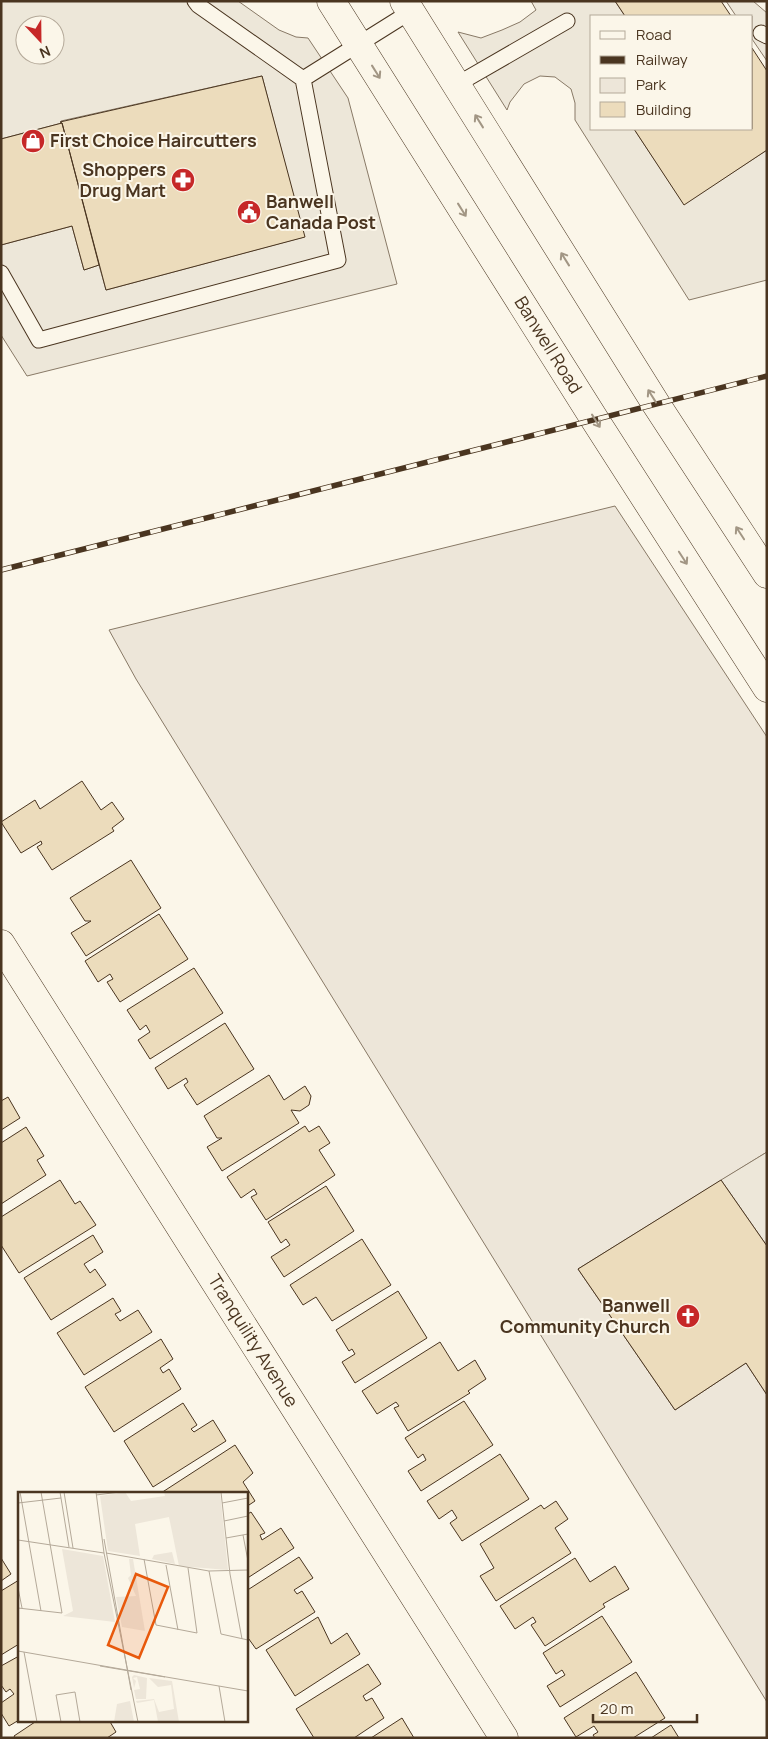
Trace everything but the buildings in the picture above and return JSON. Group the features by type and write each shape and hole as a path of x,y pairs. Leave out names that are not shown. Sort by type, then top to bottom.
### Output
{"main road":[{"name":"Banwell Road","path":"331,1 595,420 767,688"},
{"path":"407,7 656,404 767,574"},
{"name":"Tranquility Avenue","path":"1,944 504,1738"}],"lane":[{"path":"1,273 39,340 338,260 303,79 195,1"},
{"path":"303,79 358,44 407,7"},
{"path":"456,85 567,21"}],"green space":[{"path":"615,506 767,737 767,1152 578,1269 675,1410 746,1363 767,1395 767,1702 136,679 109,630"}],"shaded area":[{"path":"1,1 238,1 279,30 296,37 308,38 348,98 397,284 27,376 1,335 1,245 72,226 84,270 99,265 106,290 304,237 262,76 61,121 62,123 1,139"},
{"path":"531,1 615,1 624,15 590,15 590,130 635,130 684,204 767,150 767,280 689,300 575,120 575,103 571,89 555,77 540,76 524,84 510,102 507,110 458,32 481,38 520,22 536,10"},
{"path":"726,1 753,1 767,13 767,61 753,40 753,15 735,15"},
{"path":"767,1152 767,1246 721,1180"}],"railway":[{"path":"1,570 767,376"}],"place":[{"name":"First Choice Haircutters","path":"33,141"},
{"name":"Shoppers Drug Mart","path":"183,180"},
{"name":"Banwell Canada Post","path":"249,212"},
{"name":"Banwell Community Church","path":"688,1316"}]}
